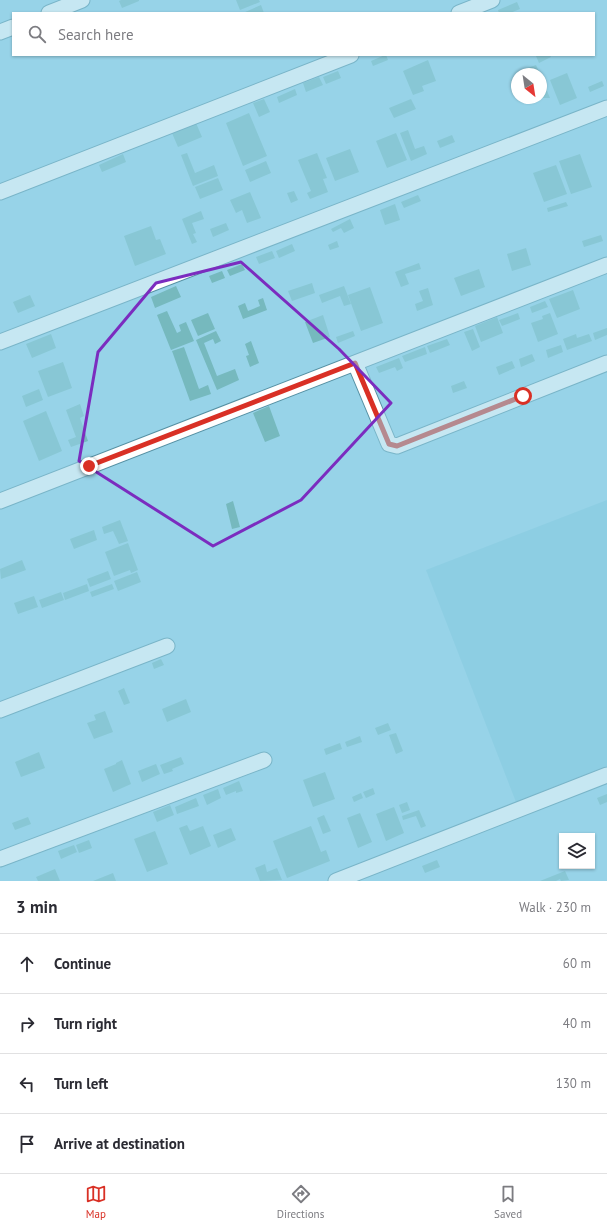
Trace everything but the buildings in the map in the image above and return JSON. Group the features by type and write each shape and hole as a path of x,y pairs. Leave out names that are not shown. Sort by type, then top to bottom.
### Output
{"street":[{"path":"52,12 82,0"},
{"path":"462,12 492,0"},
{"path":"0,32 12,27"},
{"path":"0,192 348,56"},
{"path":"0,342 607,108"},
{"path":"0,501 607,265"},
{"path":"355,363 389,444 397,446 607,363"},
{"path":"0,710 167,646"},
{"path":"0,859 264,760"},
{"path":"336,881 607,775"}],"highlighted area":[{"path":"241,262 339,349 391,403 301,500 213,546 79,461 98,352 156,283"}],"shaded area":[{"path":"607,500 607,766 516,802 426,570"}],"route":[{"path":"89,466 355,363 389,444 397,446 523,396"}]}
